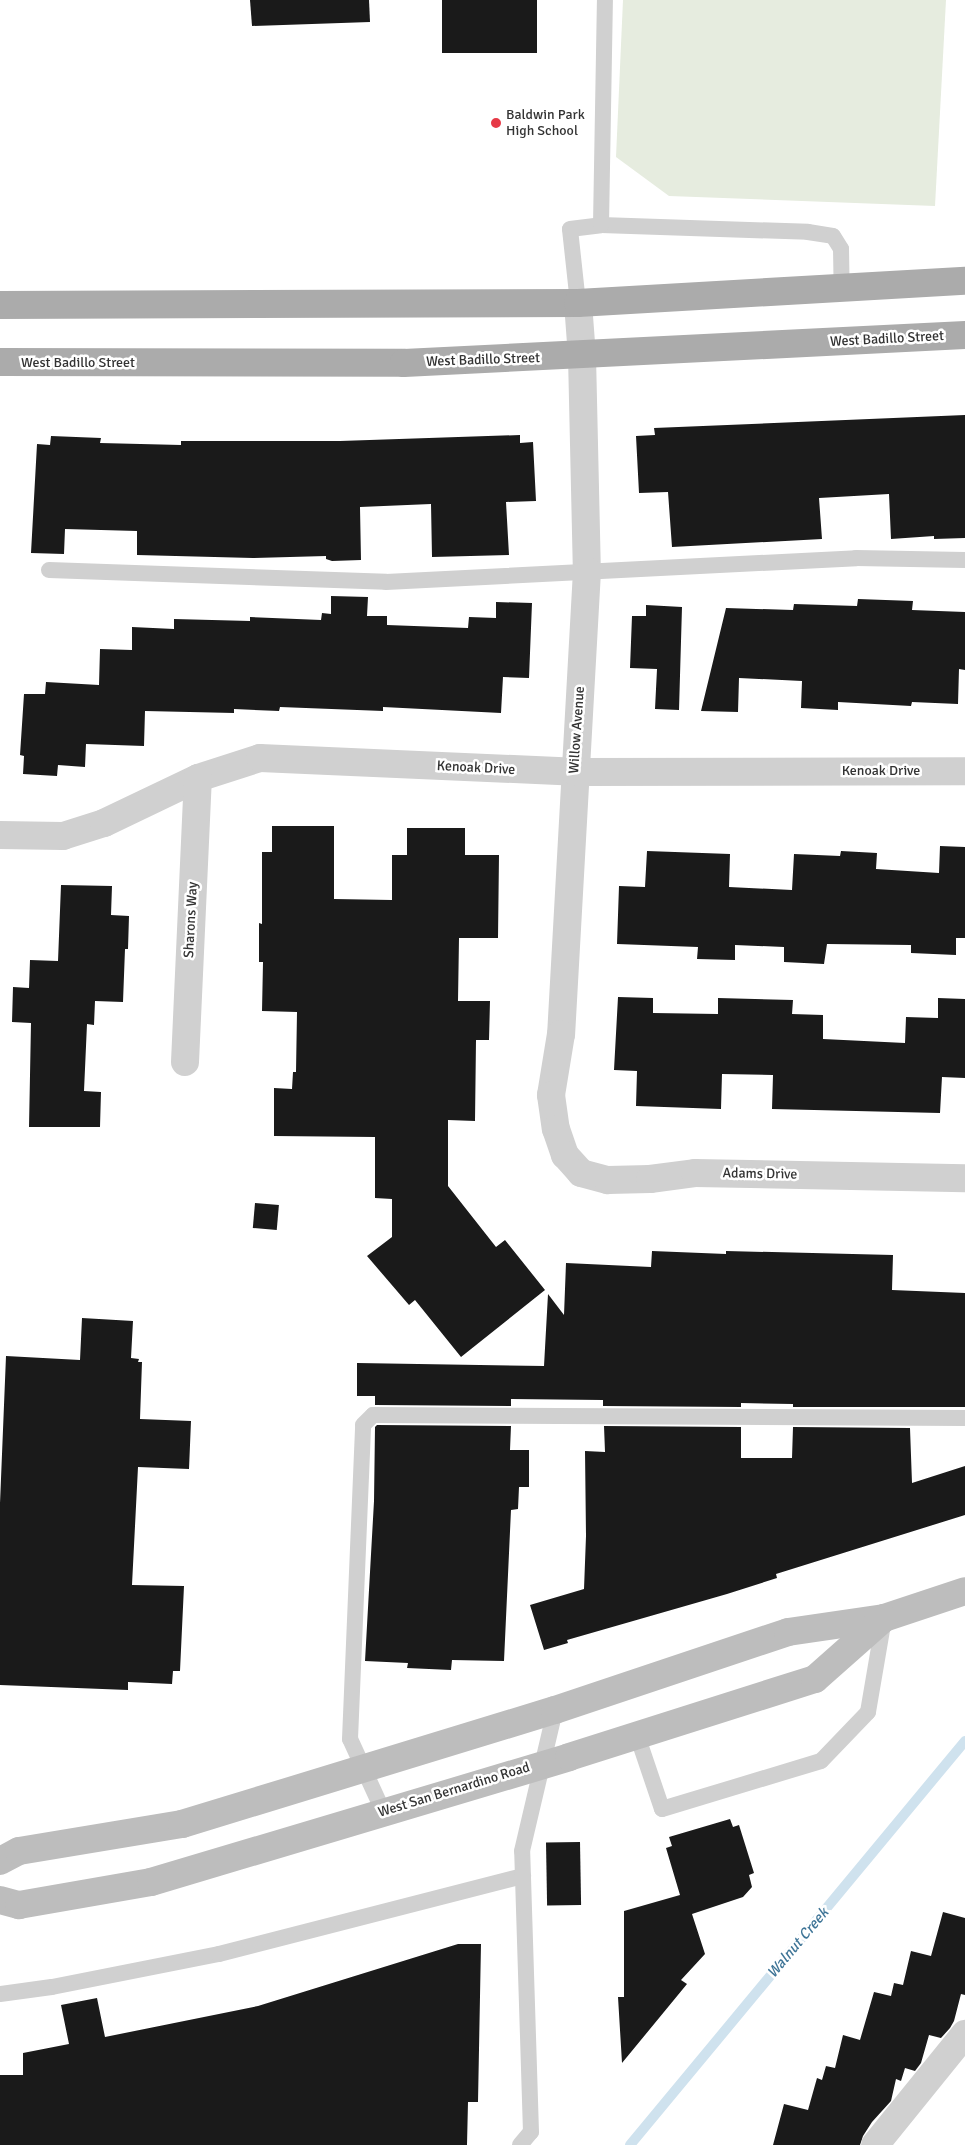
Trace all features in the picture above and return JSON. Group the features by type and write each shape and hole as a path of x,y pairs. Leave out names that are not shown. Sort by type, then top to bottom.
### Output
{"main road":[{"path":"0,305 578,303 965,281"},
{"name":"West Badillo Street","path":"0,362 404,363 582,356 965,335"},
{"name":"West San Bernardino Road","path":"0,1861 19,1852 182,1824 365,1770 555,1710 788,1632 884,1618 965,1591"},
{"name":"West San Bernardino Road","path":"0,1900 19,1905 151,1882 637,1735 815,1679 884,1618"}],"street":[{"name":"Willow Avenue","path":"565,1155 556,1129 551,1095 561,1034 587,571 582,356 578,303"},
{"name":"Kenoak Drive","path":"1,835 63,836 104,823 198,778 260,758 575,772 965,771"},
{"name":"Sharons Way","path":"185,1062 198,778"},
{"name":"Adams Drive","path":"565,1155 581,1173 608,1180 650,1179 695,1173 965,1178"},
{"path":"875,2145 965,2034"}],"lane":[{"path":"601,225 605,0"},
{"path":"578,303 570,229 601,225 808,232 833,236 841,249 842,288"},
{"path":"49,570 386,582 856,558 965,560"},
{"path":"383,1811 350,1739 363,1426 373,1415 965,1418"},
{"path":"637,1735 662,1809 821,1761 868,1712 884,1618"},
{"path":"520,2145 531,2132 522,1851 555,1710"},
{"path":"0,1994 52,1987 219,1954 523,1876"}],"shaded area":[{"path":"623,0 946,0 935,206 669,196 616,157"}],"building":[{"path":"250,0 369,0 370,22 252,26"},
{"path":"442,0 537,0 537,53 442,53"},
{"path":"965,415 965,538 934,539 934,536 891,539 889,494 819,498 822,539 672,547 668,492 639,493 636,436 655,435 654,428"},
{"path":"520,435 520,443 533,442 536,501 506,502 509,555 432,557 431,504 360,507 361,560 332,561 326,559 326,556 253,558 137,555 137,531 65,529 64,554 31,553 37,444 50,445 51,436 101,438 100,443 181,445 181,441 340,441"},
{"path":"331,596 368,597 367,616 387,616 387,625 468,628 469,617 496,618 496,602 532,603 529,678 503,677 501,713 383,707 383,711 280,707 279,711 234,709 234,713 145,711 144,746 86,744 85,767 58,765 57,776 23,774 24,756 20,755 24,694 45,694 46,682 99,685 100,649 132,650 132,627 174,629 174,619 250,621 250,617 321,620 322,613 331,614"},
{"path":"858,599 913,601 912,610 965,612 965,670 959,669 958,704 912,702 911,706 838,702 838,710 801,708 802,681 739,678 738,712 701,711 726,608 793,610 794,604 857,606"},
{"path":"646,605 682,607 679,710 655,709 657,669 630,668 632,616 646,616"},
{"path":"272,826 334,826 334,899 392,900 392,855 407,855 407,828 465,828 465,855 499,855 498,938 459,938 458,1001 490,1001 489,1040 476,1040 475,1121 448,1120 448,1186 496,1247 505,1240 545,1290 461,1357 415,1300 409,1305 367,1256 392,1237 392,1199 375,1198 375,1137 274,1136 274,1088 292,1089 293,1072 296,1072 297,1012 262,1011 263,962 259,962 259,923 262,924 262,852 272,852"},
{"path":"940,846 965,847 965,938 956,938 956,955 911,953 911,945 827,944 824,964 784,962 784,947 735,945 735,960 697,959 698,947 617,944 619,886 645,887 647,851 730,854 729,887 792,890 794,854 840,856 841,851 877,853 876,869 939,873"},
{"path":"61,885 112,886 111,915 129,916 128,949 125,949 123,1002 95,1001 94,1025 87,1024 84,1091 101,1092 100,1127 29,1127 31,1023 12,1022 13,987 29,988 30,960 58,961"},
{"path":"618,997 653,998 653,1013 718,1014 718,998 793,1000 792,1014 823,1015 823,1039 905,1043 906,1017 938,1018 938,998 965,999 965,1078 942,1077 940,1113 772,1109 773,1075 722,1074 721,1109 636,1106 637,1071 614,1070"},
{"path":"255,1203 279,1205 277,1230 253,1228"},
{"path":"652,1251 726,1254 726,1251 893,1255 892,1290 965,1293 965,1407 793,1407 793,1404 741,1403 741,1407 603,1406 603,1400 511,1399 511,1406 375,1405 375,1396 357,1396 357,1363 544,1366 548,1294 564,1315 566,1263 651,1267"},
{"path":"82,1318 133,1321 131,1358 139,1359 138,1362 142,1362 140,1419 191,1421 189,1469 138,1467 132,1585 184,1586 180,1671 173,1671 172,1684 128,1682 128,1690 0,1685 0,1503 6,1356 80,1360"},
{"path":"377,1425 511,1426 510,1450 529,1450 529,1487 519,1487 518,1509 511,1510 504,1661 452,1660 451,1670 407,1668 408,1663 365,1661 374,1501 375,1427"},
{"path":"604,1426 741,1427 741,1458 792,1458 793,1427 910,1428 912,1483 965,1466 965,1515 776,1574 777,1578 567,1640 568,1643 544,1650 530,1605 584,1589 586,1536 585,1451 605,1452"},
{"path":"730,1819 733,1827 739,1825 754,1873 749,1875 752,1887 743,1897 692,1914 705,1954 681,1980 687,1984 622,2063 618,1997 624,1997 624,1911 680,1895 666,1848 672,1846 669,1837"},
{"path":"580,1842 581,1905 547,1906 546,1843"},
{"path":"943,1912 965,1918 965,1995 961,1994 954,2021 950,2028 941,2038 929,2035 921,2063 915,2071 905,2068 901,2081 896,2079 891,2101 872,2122 863,2136 860,2145 773,2145 784,2104 808,2110 817,2078 822,2080 826,2066 835,2068 843,2035 860,2040 874,1992 891,1996 894,1983 903,1985 911,1951 931,1956"},
{"path":"458,1944 481,1944 478,2102 468,2102 467,2145 0,2145 0,2075 23,2075 23,2053 69,2044 61,2005 97,1998 105,2037 258,2006"}],"waterway":[{"name":"Walnut Creek","path":"630,2145 965,1741"}],"place":[{"name":"Baldwin Park High School","path":"496,123"}]}
